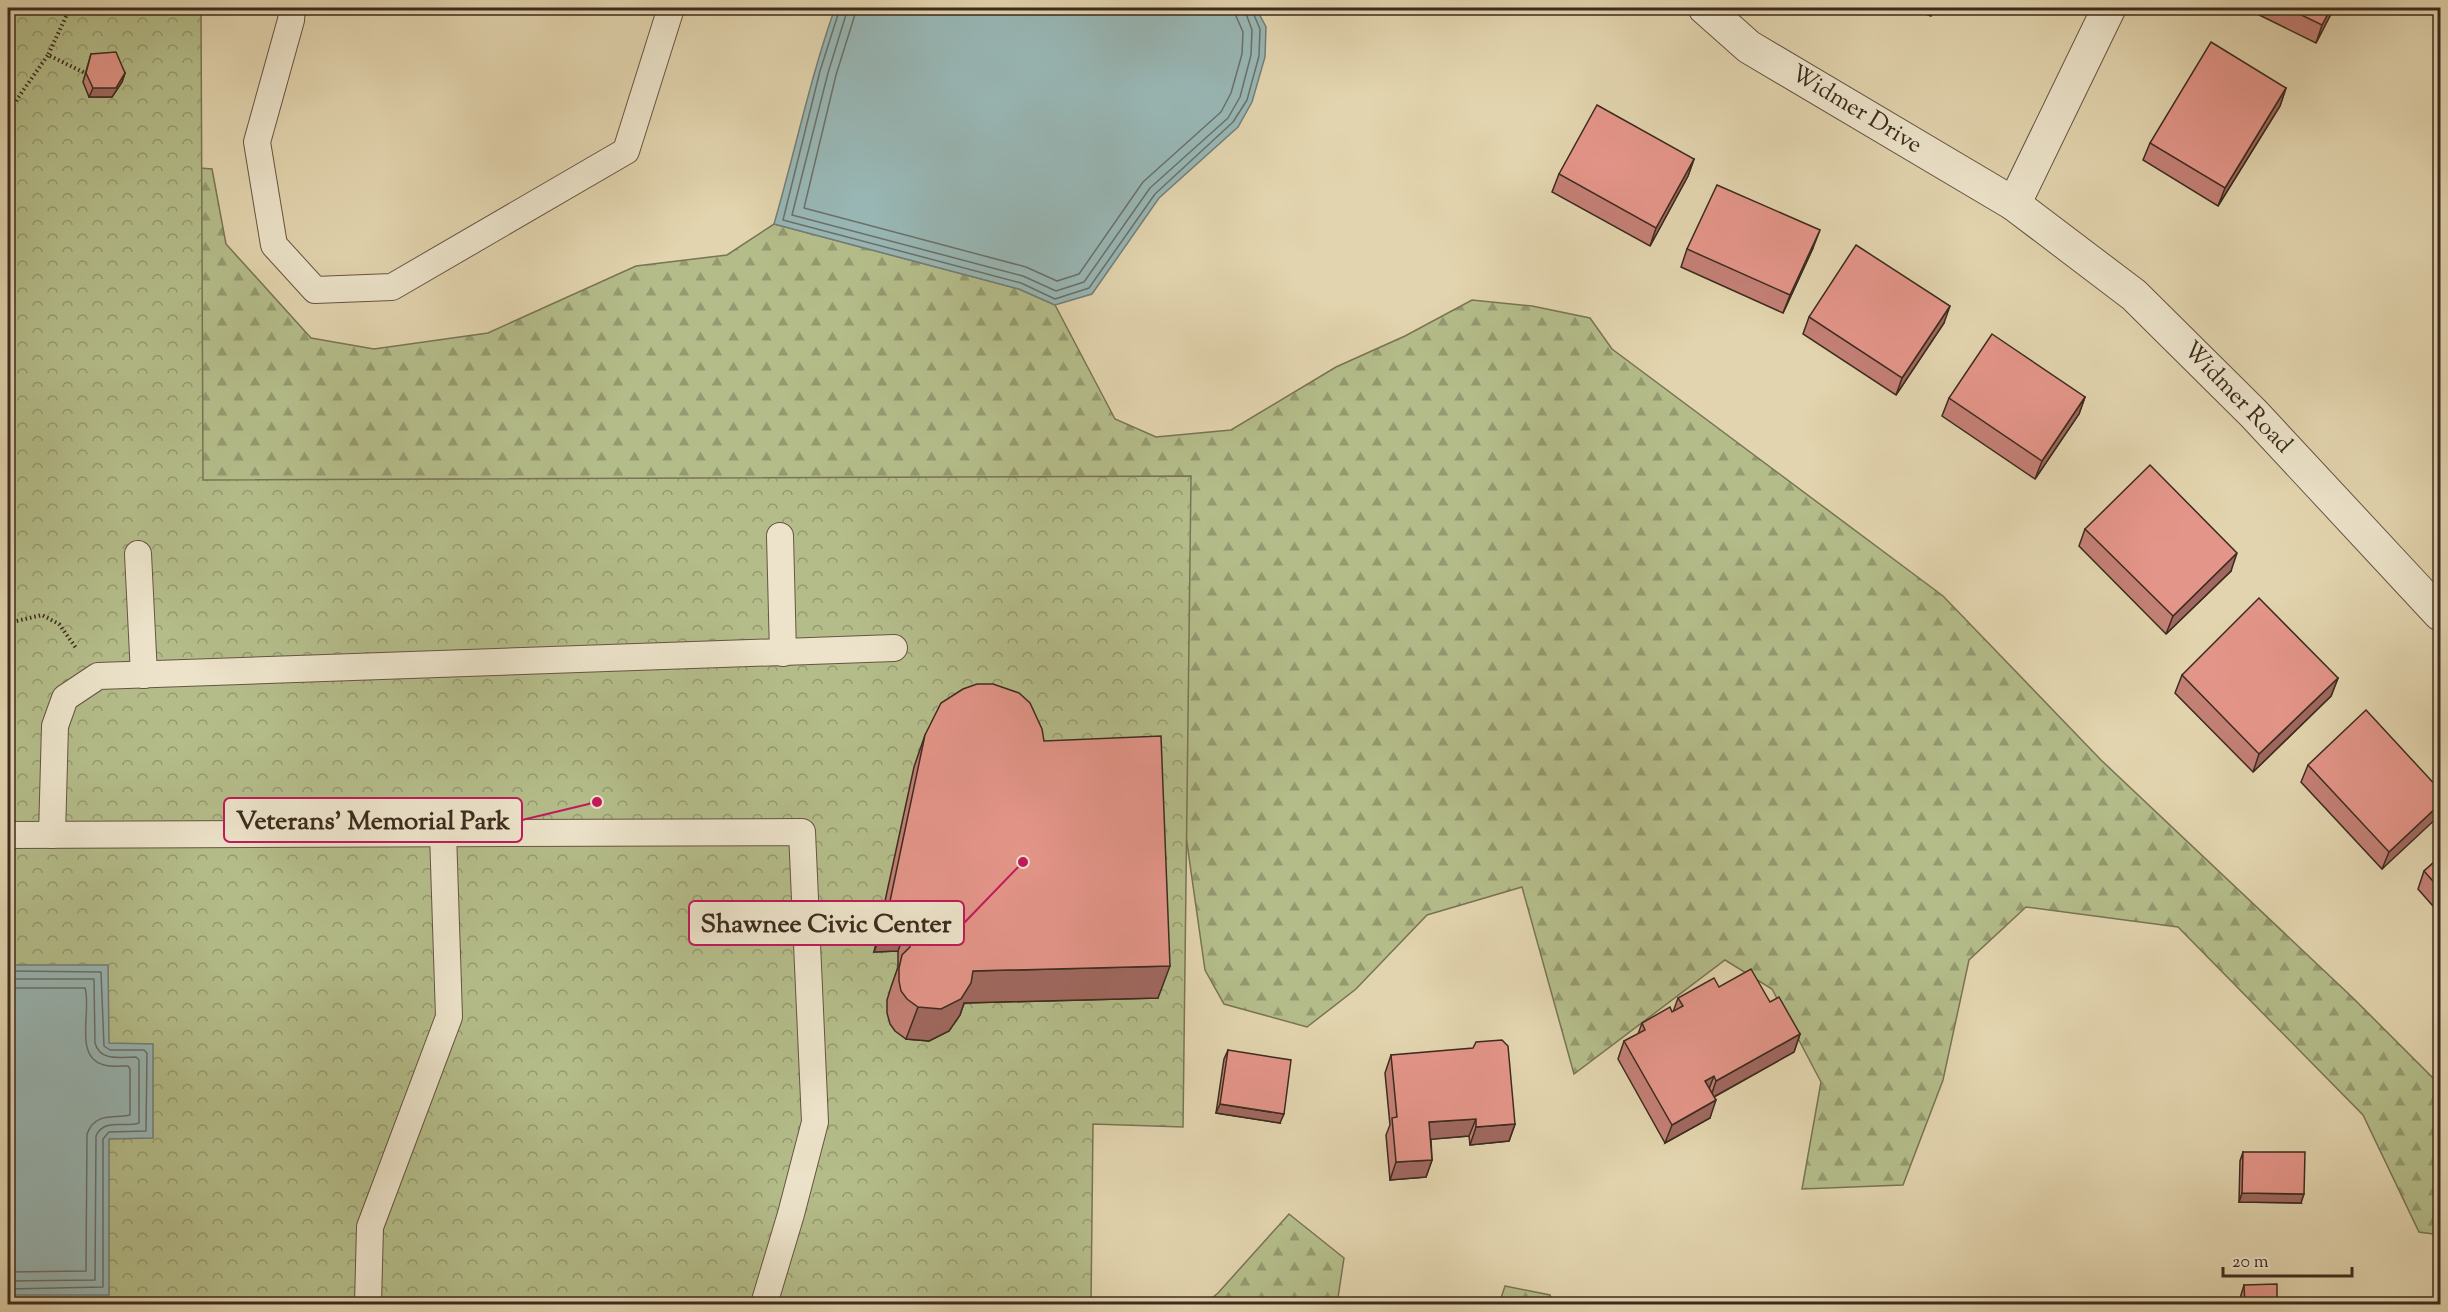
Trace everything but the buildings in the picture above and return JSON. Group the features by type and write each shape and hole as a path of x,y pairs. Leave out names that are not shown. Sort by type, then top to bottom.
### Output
{"street":[{"name":"Widmer Drive","path":"1705,8 1749,47 2014,204"},
{"path":"2014,204 2109,8"},
{"name":"Widmer Road","path":"2014,204 2134,295 2254,414 2440,614"}],"lane":[{"path":"292,8 291,20 257,142 274,245 315,290 392,287 626,151 671,8"},
{"path":"780,536 783,653"},
{"path":"138,554 144,675"},
{"path":"52,835 55,726 65,698 98,676 894,648"},
{"path":"8,835 802,832 815,1122 764,1305"},
{"path":"368,1305 370,1227 449,1017 443,833"}],"path":[{"path":"8,112 48,55 70,8"},
{"path":"48,55 85,73"},
{"path":"8,623 42,615 59,624 77,650 92,681"},
{"path":"8,778 13,780"}],"green space":[{"path":"8,8 201,8 203,480 1191,476 1183,1127 1093,1124 1091,1304 8,1304"},
{"path":"174,166 212,169 226,244 311,338 374,349 488,333 636,266 727,255 774,224 1019,289 1055,305 1115,419 1156,437 1231,430 1336,367 1405,336 1472,300 1532,306 1590,318 1612,349 1943,596 2101,760 2353,998 2440,1085 2440,1235 2419,1232 2363,1115 2178,927 2026,907 1969,960 1943,1080 1903,1185 1802,1189 1821,1082 1772,989 1725,960 1574,1074 1522,887 1427,915 1356,989 1307,1027 1224,1004 1205,970 1164,681 118,534 8,419"},
{"path":"1289,1214 1344,1258 1337,1304 1205,1304 1218,1293"},
{"path":"1505,1286 1550,1295 1554,1304 1499,1304"}],"water":[{"path":"835,8 1256,8 1266,27 1265,57 1252,102 1238,127 1159,198 1092,294 1055,305 1019,289 774,224 810,88"},
{"path":"8,965 108,965 109,1043 153,1044 153,1138 109,1139 109,1295 8,1295"}],"place":[{"name":"Veterans' Memorial Park","path":"597,802"},
{"name":"Shawnee Civic Center","path":"1023,862"}]}
